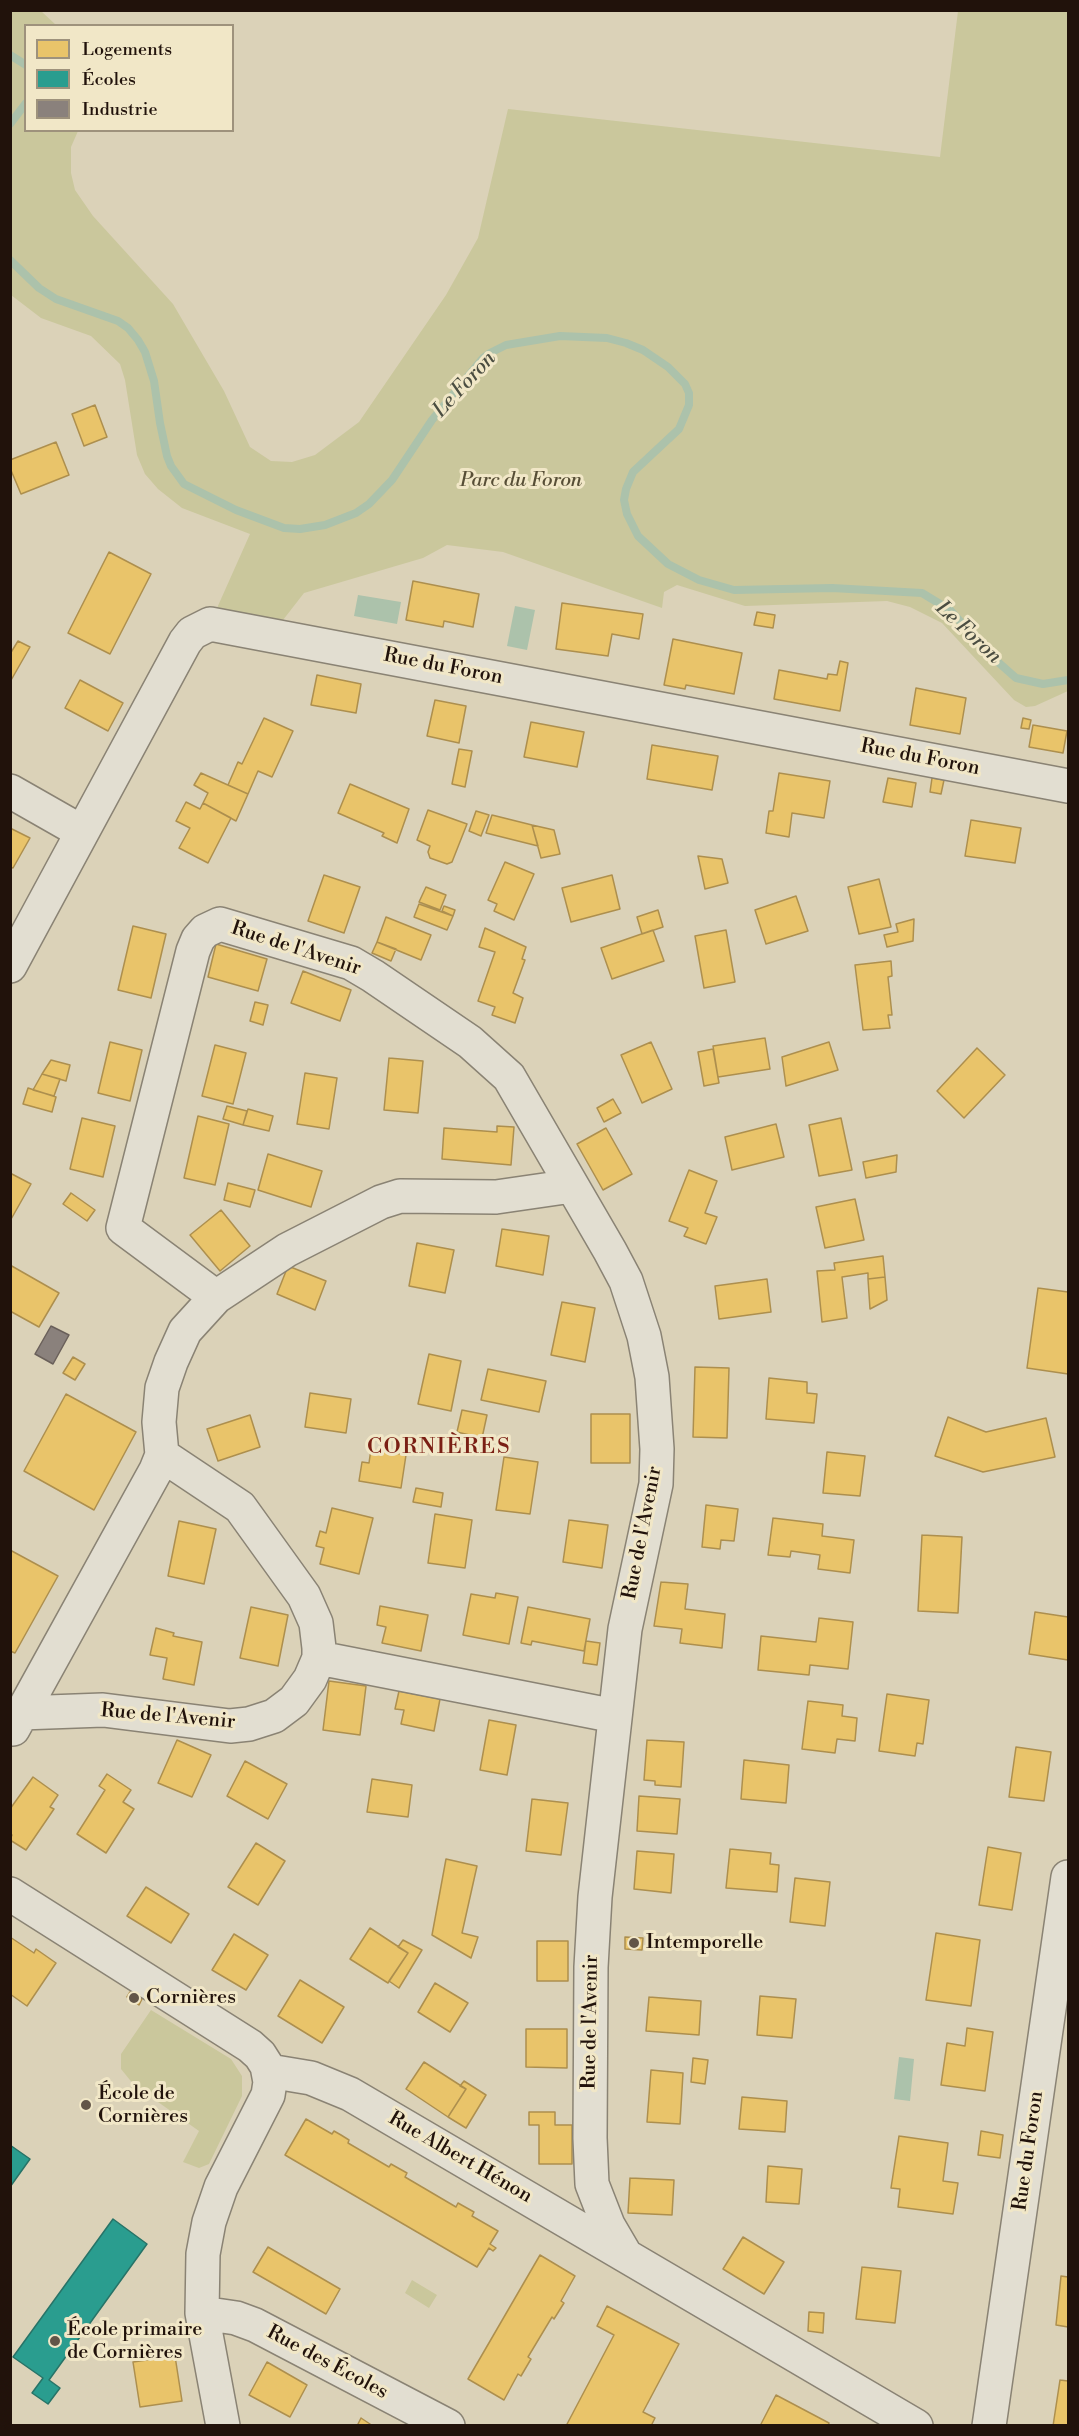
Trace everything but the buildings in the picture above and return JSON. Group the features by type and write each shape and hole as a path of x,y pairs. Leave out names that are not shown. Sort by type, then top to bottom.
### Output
{"street":[{"name":"Rue du Foron","path":"10,966 185,642 192,633 210,624 1068,786"},
{"path":"10,791 82,831"},
{"name":"Rue de l'Avenir","path":"216,1297 123,1228 193,951 198,939 212,926 220,924 351,963 470,1042 509,1077 626,1281 644,1336 652,1377 657,1449 656,1484 628,1608 598,1857 593,1932 590,2138 592,2184 608,2225 625,2254"},
{"path":"572,1186 496,1197 400,1196 381,1202 287,1250 216,1297 185,1332 162,1388 159,1422 162,1455 240,1507 304,1596 316,1623 319,1658 615,1716"},
{"name":"Rue de l'Avenir","path":"16,1723 162,1455"},
{"name":"Rue de l'Avenir","path":"16,1723 102,1710 210,1725 249,1724 274,1716 294,1701 310,1679 319,1658"},
{"name":"Rue du Foron","path":"989,2426 1068,1877"},
{"path":"10,1894 250,2046 261,2055 268,2071 270,2082 268,2095 227,2175 209,2222 202,2266 202,2313 223,2426"},
{"name":"Rue Albert Hénon","path":"268,2071 305,2076 350,2094 916,2426"},
{"path":"554,2212 582,2198 592,2184"},
{"name":"Rue des Écoles","path":"202,2313 236,2318 255,2325 448,2426"}],"green space":[{"name":"Parc du Foron","path":"10,11 41,11 55,24 24,24 24,132 78,132 71,147 71,173 75,190 93,216 173,304 224,391 250,447 271,461 292,462 315,455 359,422 446,295 478,238 508,109 940,157 958,11 1068,11 1068,691 1035,706 1026,707 1014,700 942,623 910,607 887,601 745,606 677,585 664,592 662,608 503,552 447,545 423,558 304,593 283,620 217,608 250,534 182,508 158,489 145,474 137,455 125,380 120,364 91,336 41,318 11,295"},
{"path":"151,2010 231,2059 242,2076 242,2096 209,2164 199,2168 183,2162 199,2131 134,2085 121,2069 121,2054"},
{"path":"412,2280 437,2295 429,2308 405,2293"}],"shaded area":[{"path":"358,595 401,602 397,624 354,616"},
{"path":"515,606 535,610 527,650 507,646"},
{"path":"899,2057 914,2059 910,2101 894,2099"}],"waterway":[{"name":"Le Foron","path":"10,55 24,64"},
{"name":"Le Foron","path":"10,124 24,106"},
{"name":"Le Foron","path":"10,260 39,288 56,299 118,321 128,328 138,340 145,352 154,381 167,456 184,484 236,510 284,528 300,529 325,525 356,513 369,504 392,480 432,420 483,358 490,353 506,345 560,336 607,338 626,343 643,350 668,367 685,384 689,393 689,405 679,429 633,472 624,500 627,514 638,536 668,564 699,580 734,590 832,588 922,593 950,610 990,655 1016,678 1043,684 1068,680"}],"place":[{"name":"Intemporelle","path":"634,1943"},
{"name":"Cornières","path":"134,1998"},
{"name":"École de Cornières","path":"86,2105"},
{"name":"École primaire de Cornières","path":"55,2341"}],"district":[{"name":"CORNIÈRES","path":"439,1448"}]}
